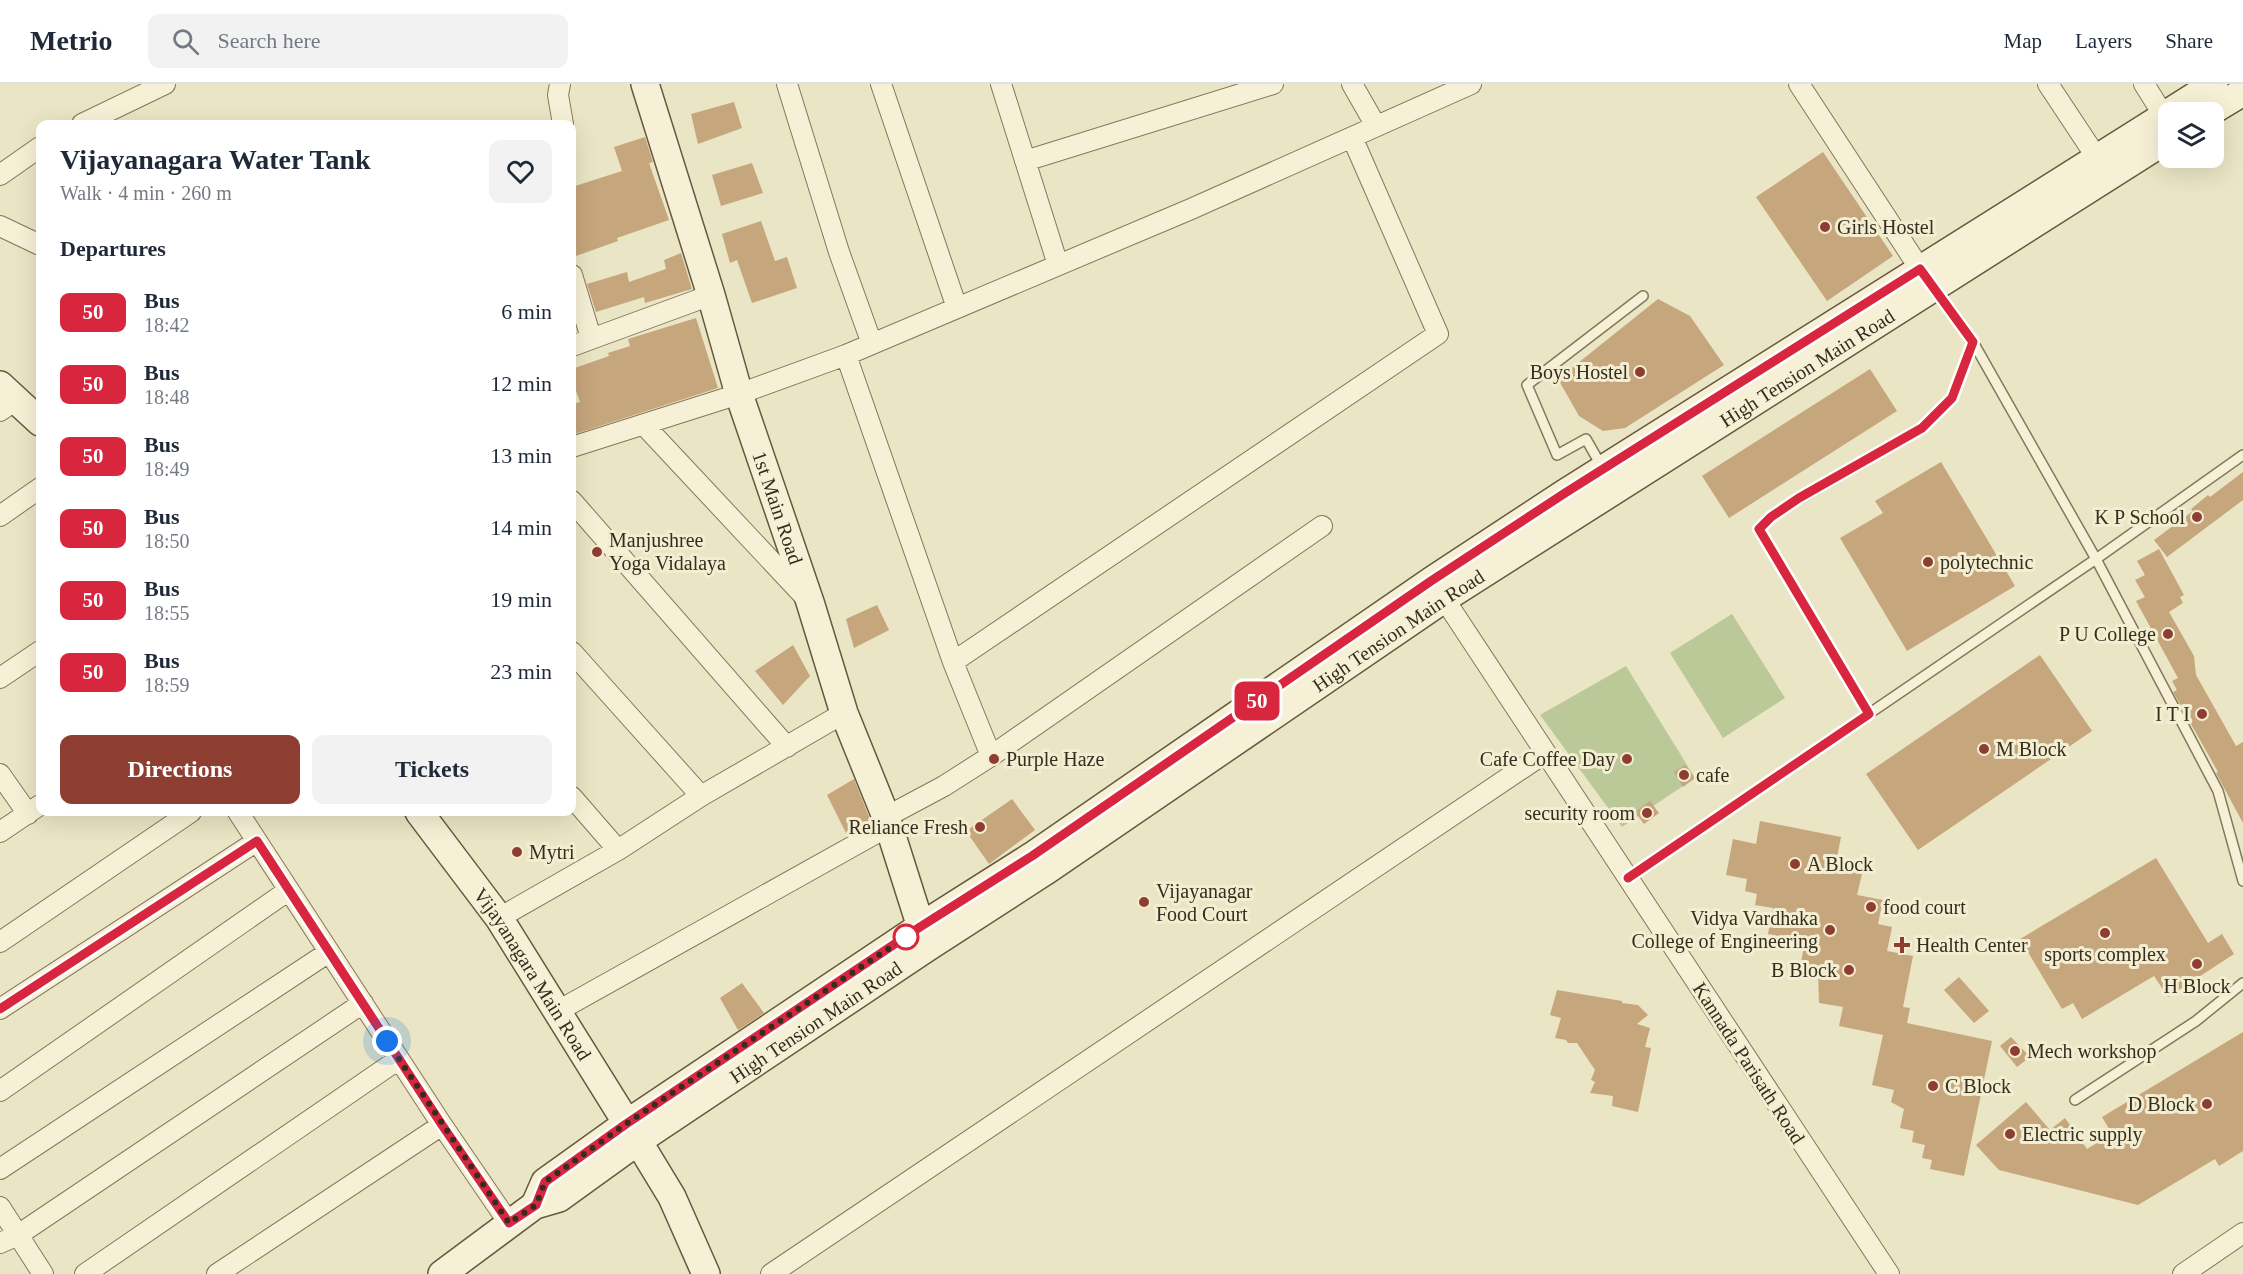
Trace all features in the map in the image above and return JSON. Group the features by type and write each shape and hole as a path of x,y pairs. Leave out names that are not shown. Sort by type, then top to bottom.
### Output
{"main road":[{"name":"1st Main Road","path":"645,84 711,295 739,394 810,602 844,713 887,821 924,937"},
{"path":"2191,102 2214,84"},
{"path":"2224,104 2243,92"},
{"path":"442,1274 536,1205 559,1198 632,1132 924,937 1042,850 1438,589 1603,469 1927,278 2097,158 2158,125"},
{"name":"High Tension Main Road","path":"1438,589 1927,278 2158,127"},
{"path":"5,398 36,419"},
{"name":"Vijayanagara Main Road","path":"422,816 499,918 632,1132 672,1197 706,1274"}],"street":[{"path":"90,120 165,84"},
{"path":"560,84 558,95 562,120"},
{"path":"787,84 839,252 872,344"},
{"path":"881,84 957,308"},
{"path":"1001,84 1059,265"},
{"path":"1025,161 1273,84"},
{"path":"1352,84 1376,126"},
{"path":"576,446 739,394 846,355 1059,265 1471,84"},
{"path":"1798,84 1927,278"},
{"path":"2048,84 2097,158"},
{"path":"2144,84 2158,105"},
{"path":"953,662 1438,334 1352,137"},
{"path":"0,175 36,150"},
{"path":"0,226 36,243"},
{"path":"576,288 591,338"},
{"path":"576,344 711,295"},
{"path":"846,355 953,662 991,756"},
{"path":"644,425 810,602"},
{"path":"0,516 36,491"},
{"path":"576,506 787,747"},
{"path":"556,1012 945,786 1322,526"},
{"name":"Kannada Parisath Road","path":"1438,589 1889,1274"},
{"path":"0,678 36,654"},
{"path":"576,656 701,796"},
{"path":"499,918 618,850 701,796 844,713"},
{"path":"771,1274 1545,753"},
{"path":"0,774 34,809 0,832"},
{"path":"576,802 618,850"},
{"path":"0,942 185,816"},
{"path":"241,816 442,1125 509,1223"},
{"path":"0,1009 257,841"},
{"path":"0,1090 289,890"},
{"path":"0,1169 329,952"},
{"path":"0,1243 18,1235 363,1004"},
{"path":"85,1274 399,1059"},
{"path":"217,1274 442,1125"},
{"path":"0,1207 42,1274"},
{"path":"2183,1274 2243,1233"}],"lane":[{"path":"1927,278 1973,342 2096,559 2218,791 2243,880"},
{"path":"1603,469 1586,439 1557,455 1527,385 1643,297"},
{"path":"1869,714 1759,529 1771,517 1799,498 1922,428 1952,398 1973,342"},
{"path":"1628,878 2096,559 2243,455"},
{"path":"2075,1100 2196,1021 2243,984"}],"green space":[{"path":"1732,614 1785,698 1723,738 1670,653"},
{"path":"1626,666 1695,778 1622,827 1540,715"}],"building":[{"path":"734,102 742,128 698,144 691,114"},
{"path":"645,137 653,162 649,163 669,220 617,238 618,241 576,256 576,186 622,171 614,147"},
{"name":"Girls Hostel","path":"1823,152 1893,256 1827,301 1756,197"},
{"path":"752,163 763,193 721,206 712,175"},
{"path":"761,221 775,261 787,257 797,288 752,303 737,260 730,263 722,234"},
{"path":"681,253 692,289 645,303 644,297 596,312 587,284 627,272 629,282 666,269 664,260"},
{"name":"Boys Hostel","path":"1658,299 1690,316 1724,365 1625,428 1603,431 1579,416 1558,379"},
{"path":"696,318 718,388 576,434 576,403 580,402 576,391 576,368 630,346 628,339"},
{"path":"1870,369 1897,411 1729,518 1702,476"},
{"name":"polytechnic","path":"1941,462 2015,586 1907,651 1840,538 1883,513 1875,501"},
{"name":"K P School","path":"2243,472 2243,500 2167,557 2154,540 2193,511 2191,509 2208,495 2210,497"},
{"path":"2159,549 2184,595 2180,597 2183,603 2169,612 2194,656 2196,675 2236,746 2243,742 2243,823 2216,773 2218,772 2173,692 2177,690 2172,681 2178,678 2136,601 2145,597 2135,580 2145,575 2137,561"},
{"path":"877,605 889,630 854,648 846,619"},
{"path":"793,645 810,676 783,705 755,671"},
{"name":"M Block","path":"2040,655 2092,731 1918,850 1866,774"},
{"name":"cafe","path":"1685,765 1695,778 1683,787 1674,772"},
{"path":"854,779 871,822 847,835 827,795"},
{"path":"1012,799 1035,830 989,864 966,831"},
{"name":"security room","path":"1650,801 1659,813 1644,824 1635,812"},
{"path":"1760,821 1841,837 1835,868 1862,874 1857,895 1883,900 1878,924 1892,927 1887,951 1913,956 1903,1007 1910,1008 1907,1023 1992,1041 1964,1176 1930,1169 1932,1160 1922,1158 1925,1145 1912,1142 1914,1131 1900,1128 1904,1109 1891,1102 1894,1090 1872,1085 1883,1035 1839,1026 1843,1007 1819,1003 1818,972 1800,968 1805,941 1768,934 1773,908 1755,905 1757,894 1745,891 1747,879 1726,875 1733,839 1756,844"},
{"name":"sports complex","path":"2156,858 2208,943 2222,934 2234,954 2168,997 2154,976 2082,1019 2073,1003 2062,1009 2020,939"},
{"path":"1959,977 1989,1011 1974,1023 1944,990"},
{"path":"742,983 764,1013 738,1030 720,998"},
{"path":"1557,990 1638,1005 1648,1015 1637,1024 1650,1028 1645,1047 1651,1048 1638,1112 1612,1106 1613,1096 1590,1093 1595,1082 1591,1080 1595,1070 1577,1043 1568,1043 1566,1040 1555,1038 1561,1018 1550,1015"},
{"path":"2243,1032 2243,1151 2219,1166 2215,1159 2138,1205 1999,1170 1976,1145 2026,1102 2050,1130 2065,1118 2087,1149 2112,1134 2102,1117"},
{"name":"Mech workshop","path":"2011,1037 2030,1057 2017,1067 2000,1046"}],"bus line":[{"name":"50","path":"0,1009 257,841 442,1125 509,1223 536,1205 545,1182 626,1124 920,927 1032,856 1431,581 1565,493 1920,269 1973,342 1952,398 1922,428 1799,498 1771,517 1759,529 1869,714 1628,878"}],"place":[{"name":"Girls Hostel","path":"1825,227"},
{"name":"Boys Hostel","path":"1640,372"},
{"name":"K P School","path":"2197,517"},
{"name":"Manjushree Yoga Vidalaya","path":"597,552"},
{"name":"polytechnic","path":"1928,562"},
{"name":"P U College","path":"2168,634"},
{"name":"I T I","path":"2202,714"},
{"name":"M Block","path":"1984,749"},
{"name":"Purple Haze","path":"994,759"},
{"name":"Cafe Coffee Day","path":"1627,759"},
{"name":"cafe","path":"1684,775"},
{"name":"security room","path":"1647,813"},
{"name":"Reliance Fresh","path":"980,827"},
{"name":"Mytri","path":"517,852"},
{"name":"A Block","path":"1795,864"},
{"name":"Vijayanagar Food Court","path":"1144,902"},
{"name":"food court","path":"1871,907"},
{"name":"Vidya Vardhaka College of Engineering","path":"1830,930"},
{"name":"sports complex","path":"2105,933"},
{"name":"Health Center","path":"1902,945"},
{"name":"H Block","path":"2197,964"},
{"name":"B Block","path":"1849,970"},
{"name":"Mech workshop","path":"2015,1051"},
{"name":"C Block","path":"1933,1086"},
{"name":"D Block","path":"2207,1104"},
{"name":"Electric supply","path":"2010,1134"}],"route":[{"path":"387,1041 509,1223 536,1205 545,1182 626,1124 906,937"}]}
